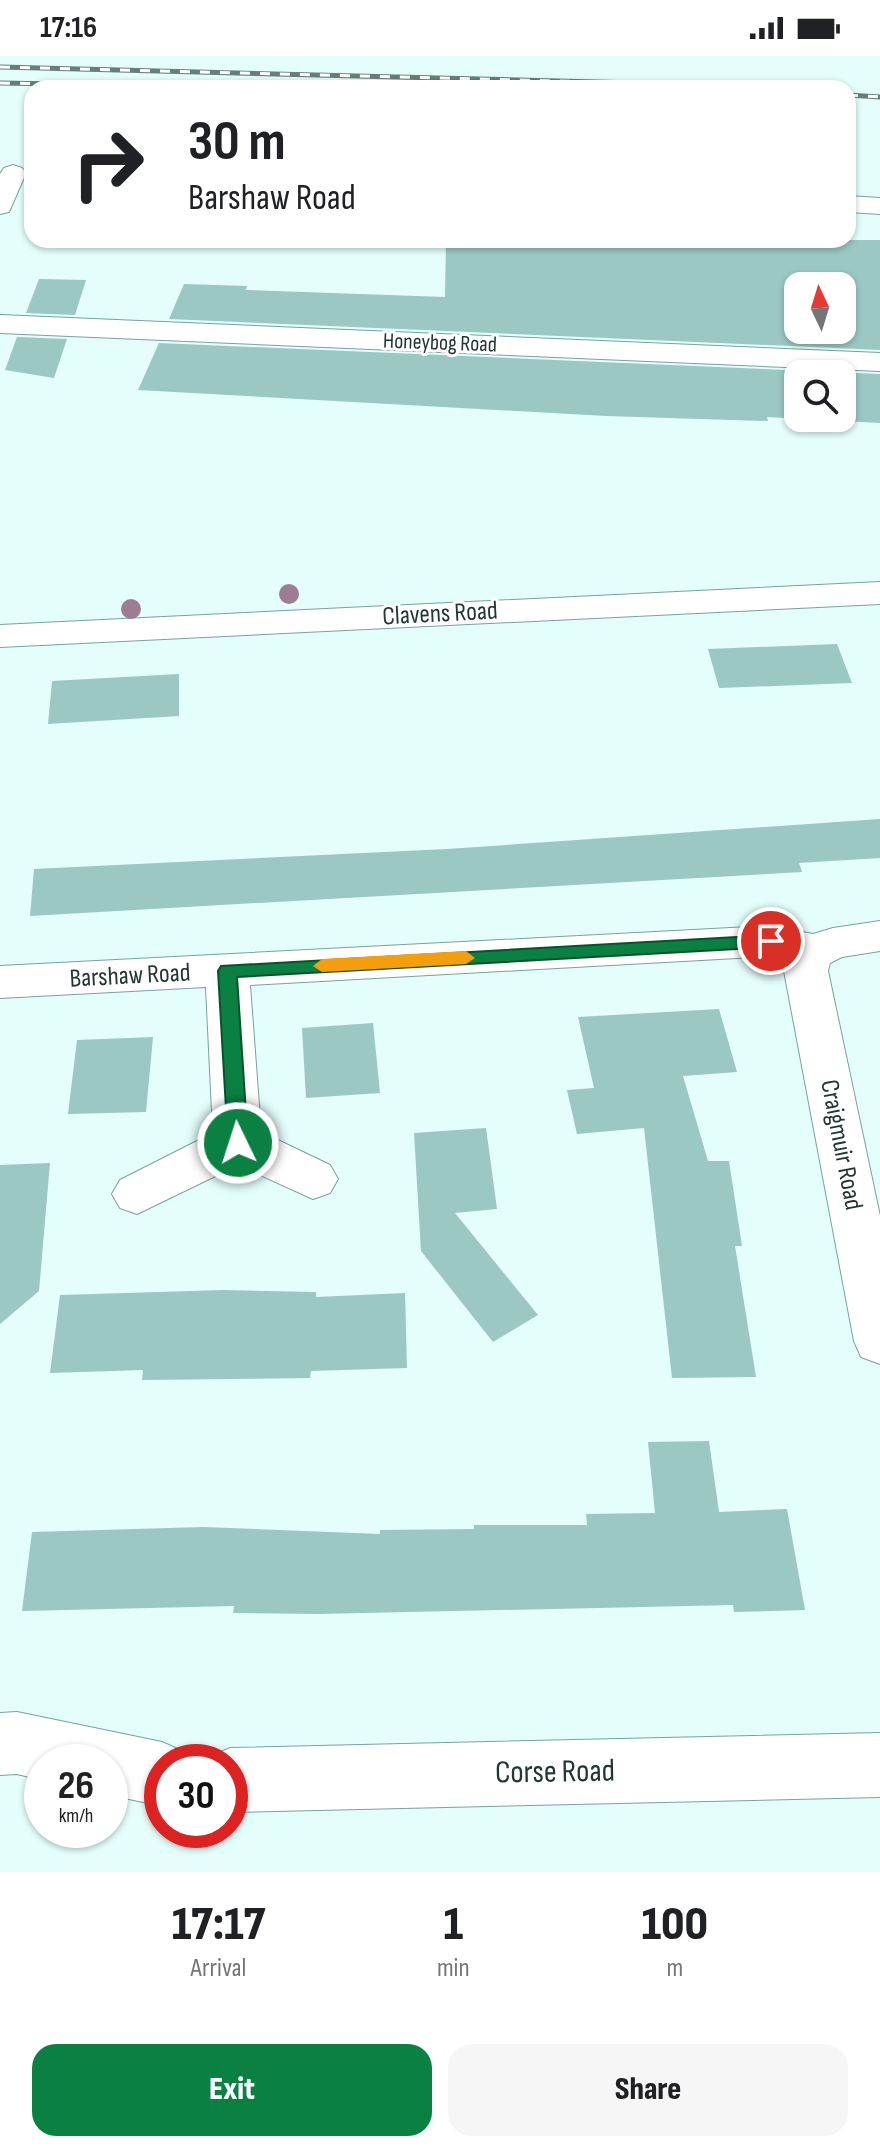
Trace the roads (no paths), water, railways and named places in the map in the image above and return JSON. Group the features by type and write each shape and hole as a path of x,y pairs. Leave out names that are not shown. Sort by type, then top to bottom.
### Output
{"street":[{"path":"0,206 15,173"},
{"path":"856,204 880,206"},
{"name":"Honeybog Road","path":"0,324 880,362"},
{"name":"Clavens Road","path":"0,636 880,593"},
{"name":"Barshaw Road","path":"0,982 771,941 816,951 833,943 880,936"},
{"name":"Craigmuir Road","path":"816,951 810,955 806,971 880,1341"},
{"path":"227,971 238,1143"},
{"path":"238,1143 313,1179"},
{"path":"137,1194 238,1143"},
{"path":"0,1744 24,1745"},
{"name":"Corse Road","path":"248,1780 880,1765"}],"railway":[{"path":"0,67 516,80"},
{"path":"0,83 24,83"},
{"path":"856,96 880,97"}]}
